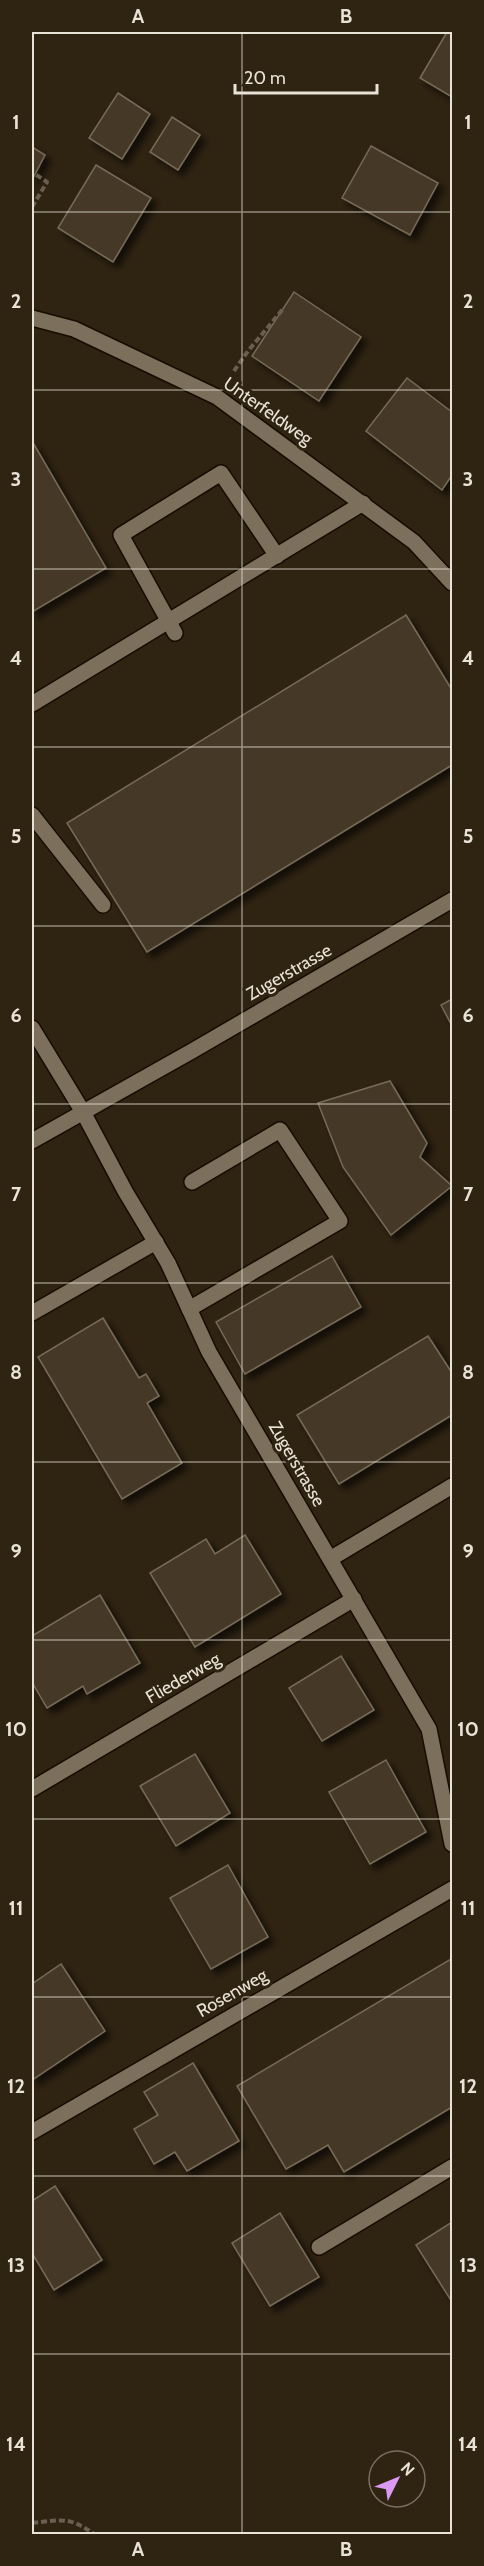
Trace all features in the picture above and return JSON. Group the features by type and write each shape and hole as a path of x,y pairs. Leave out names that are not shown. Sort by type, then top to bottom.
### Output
{"street":[{"name":"Unterfeldweg","path":"32,318 74,329 218,397 414,542 453,583"},
{"path":"171,628 121,535 221,473 277,555"},
{"path":"32,704 171,628 277,555 363,503"},
{"path":"32,815 103,905"},
{"name":"Zugerstrasse","path":"32,1141 453,900"},
{"path":"32,1028 83,1112"},
{"name":"Zugerstrasse","path":"83,1112 168,1263 209,1352 429,1729 453,1844"},
{"path":"189,1309 340,1221 280,1130 192,1182"},
{"path":"32,1312 156,1242"},
{"path":"330,1559 453,1486"},
{"name":"Fliederweg","path":"32,1789 354,1599"},
{"name":"Rosenweg","path":"32,2132 453,1889"},
{"path":"319,2247 453,2168"}],"path":[{"path":"32,207 47,182 34,174"},
{"path":"218,397 248,351 283,309"},
{"path":"32,2523 59,2520 78,2523 94,2535"}],"building":[{"path":"447,32 452,32 452,97 420,78"},
{"path":"118,93 150,114 122,159 89,138"},
{"path":"172,117 200,135 178,170 150,152"},
{"path":"371,146 438,183 410,235 342,198"},
{"path":"32,147 45,155 32,180"},
{"path":"96,165 151,198 113,262 58,228"},
{"path":"294,292 361,337 319,401 252,356"},
{"path":"407,378 452,412 452,475 442,490 366,431"},
{"path":"32,441 106,568 32,612"},
{"path":"406,615 452,690 452,765 147,952 67,823"},
{"path":"452,999 452,1026 441,1005"},
{"path":"390,1081 427,1143 420,1157 452,1186 391,1235 343,1167 318,1103"},
{"path":"332,1256 361,1307 245,1374 216,1322"},
{"path":"103,1318 139,1378 146,1374 159,1396 147,1403 182,1463 122,1499 38,1357"},
{"path":"428,1336 452,1373 452,1415 339,1484 297,1415"},
{"path":"245,1535 281,1594 195,1647 150,1573 206,1539 215,1554"},
{"path":"100,1595 140,1663 87,1694 83,1686 47,1708 32,1682 32,1636"},
{"path":"341,1656 374,1710 322,1741 289,1688"},
{"path":"195,1754 230,1813 176,1846 140,1786"},
{"path":"386,1760 426,1832 370,1864 329,1792"},
{"path":"228,1865 268,1937 211,1969 170,1898"},
{"path":"451,1959 452,2107 344,2172 328,2145 286,2169 237,2086"},
{"path":"61,1964 105,2031 32,2080 32,1984"},
{"path":"193,2063 239,2141 187,2171 175,2152 154,2164 134,2129 158,2115 144,2092"},
{"path":"55,2186 102,2260 54,2290 32,2253 32,2201"},
{"path":"280,2213 319,2277 270,2306 232,2243"},
{"path":"452,2222 452,2302 416,2245"}]}
